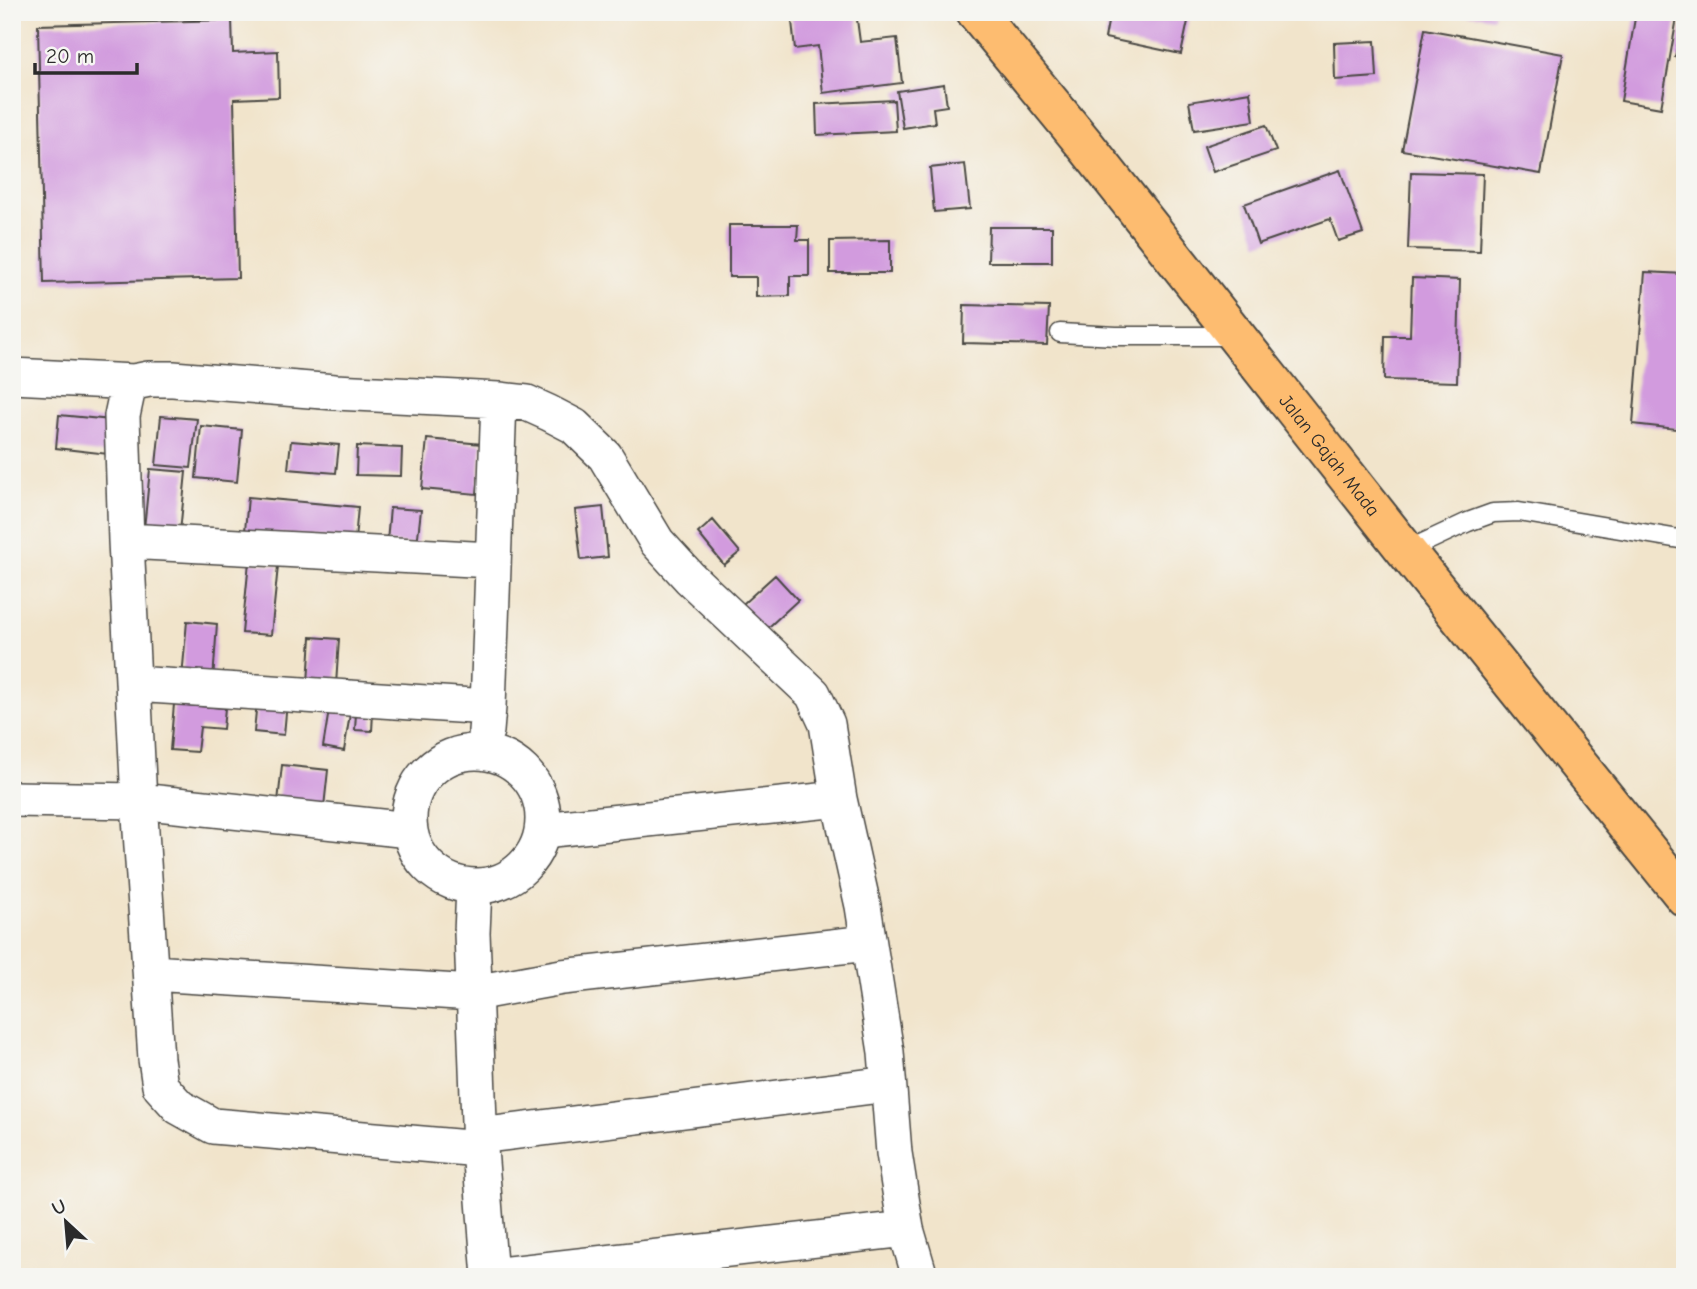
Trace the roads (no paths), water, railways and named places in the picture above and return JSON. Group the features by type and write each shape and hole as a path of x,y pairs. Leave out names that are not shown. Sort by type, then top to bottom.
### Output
{"main road":[{"name":"Jalan Gajah Mada","path":"976,12 1685,897"}],"street":[{"path":"12,376 134,382 173,379 527,403 573,426 605,456 657,542 690,578 813,694 827,724 839,799 863,906 886,1052 894,1153 906,1228 919,1277"},
{"path":"134,382 128,388 122,416 139,801 156,1059 160,1086 179,1107 213,1126 480,1143 888,1084"},
{"path":"484,752 499,400"},
{"path":"126,541 492,560"},
{"path":"134,684 488,707"},
{"path":"484,752 510,760 530,778 542,803 543,830 535,853 520,872 498,883 474,887 451,883 431,871 417,852 409,831 411,799 427,772 453,755 484,752"},
{"path":"12,799 139,801 409,831"},
{"path":"543,830 839,799"},
{"path":"474,887 472,933 480,1143 490,1276 906,1228"},
{"path":"151,973 474,993 575,976 868,943"}],"lane":[{"path":"1060,333 1235,336"},
{"path":"1406,551 1493,513 1519,512 1685,540"}]}
